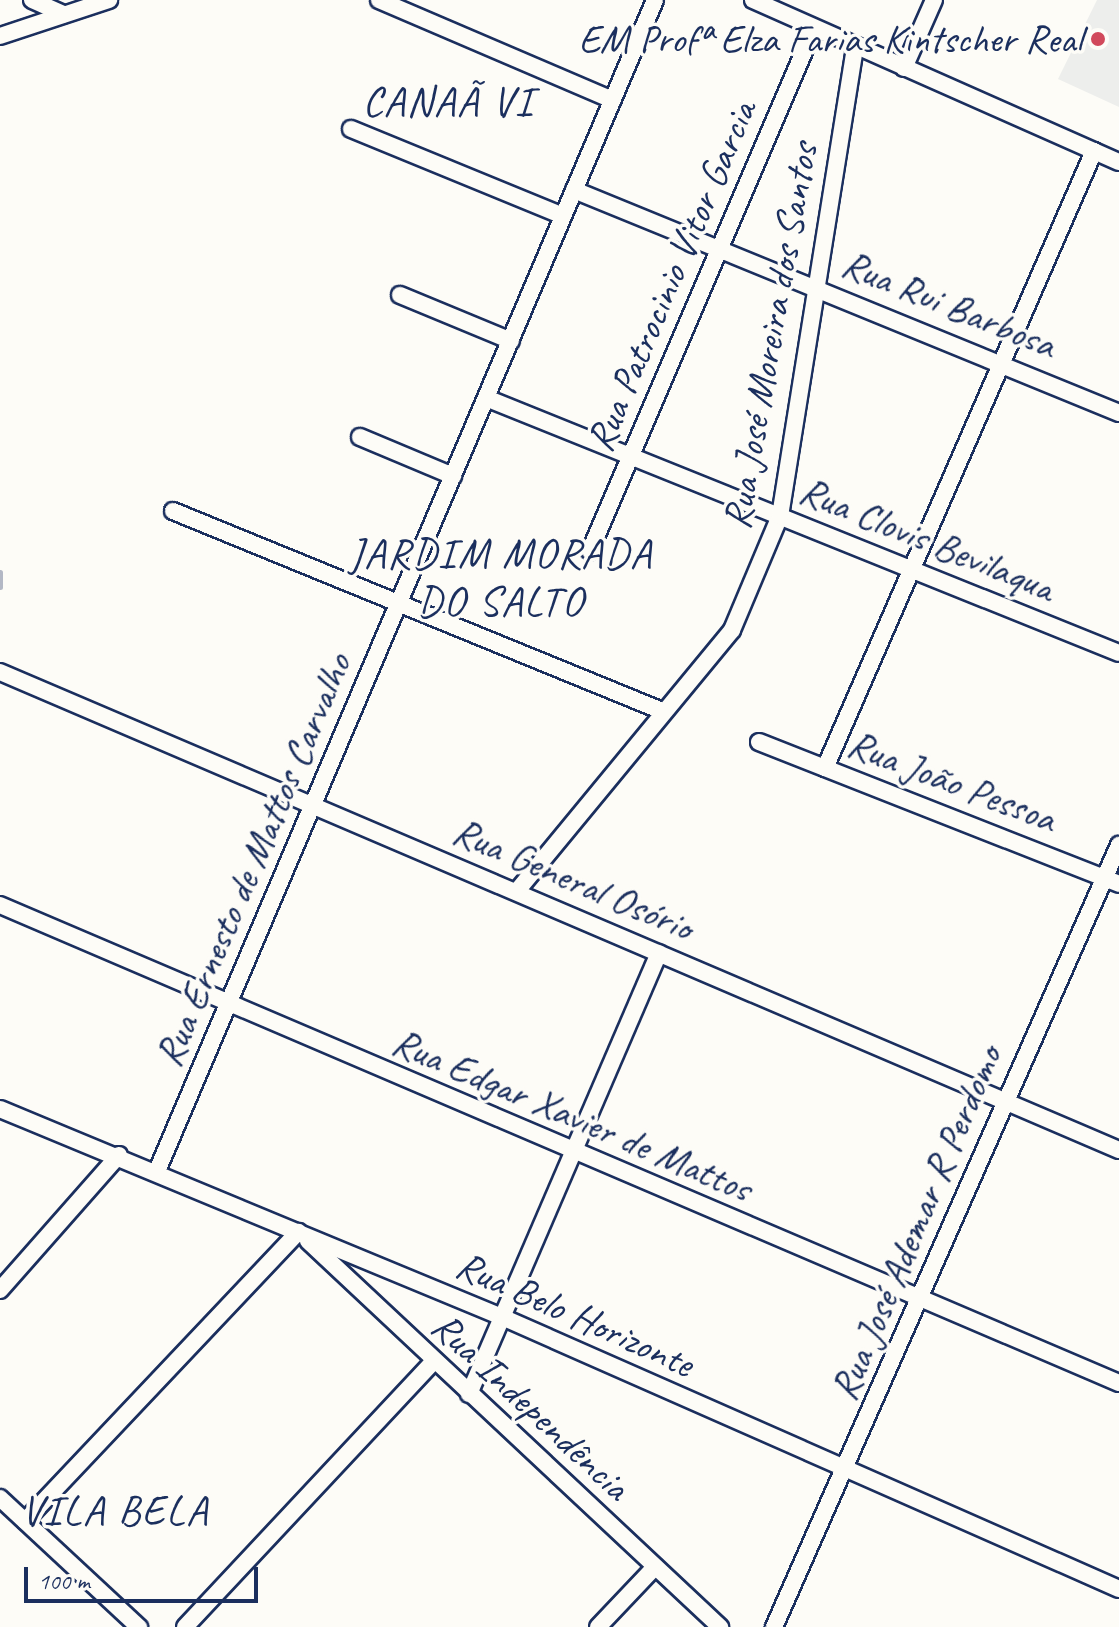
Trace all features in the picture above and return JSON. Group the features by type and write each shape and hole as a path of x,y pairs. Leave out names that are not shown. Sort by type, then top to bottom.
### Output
{"street":[{"path":"32,0 64,14"},
{"path":"0,36 109,0"},
{"path":"379,0 612,100"},
{"name":"Rua Ernesto de Mattos Carvalho","path":"157,1171 230,1007 655,0"},
{"path":"753,0 1119,162"},
{"path":"904,68 934,0"},
{"name":"Rua Patrocinio Vitor Garcia","path":"590,551 814,28"},
{"name":"Rua José Moreira dos Santos","path":"517,891 662,711 732,630 780,516 855,46"},
{"path":"351,129 563,216"},
{"path":"825,768 1094,151"},
{"name":"Rua Rui Barbosa","path":"574,190 719,251 818,287 1003,362 1119,413"},
{"path":"400,295 511,341"},
{"name":"Rua Clovis Bevilaqua","path":"486,398 1119,653"},
{"path":"360,437 453,476"},
{"path":"173,511 662,711"},
{"name":"Rua General Osório","path":"0,672 1119,1150"},
{"name":"Rua João Pessoa","path":"759,742 1112,881"},
{"name":"Rua José Ademar R Perdomo","path":"774,1627 1006,1102 1112,881 1119,845"},
{"name":"Rua Edgar Xavier de Mattos","path":"0,905 230,1007 1119,1383"},
{"path":"469,1394 659,953"},
{"name":"Rua Belo Horizonte","path":"0,1109 119,1155 502,1317 845,1472 1119,1589"},
{"path":"0,1290 7,1272 119,1155"},
{"path":"25,1521 298,1232"},
{"name":"Rua Independência","path":"298,1232 720,1627"},
{"path":"185,1627 434,1361"},
{"path":"0,1498 139,1627"},
{"path":"598,1627 655,1567"}],"shaded area":[{"name":"EM Profª Elza Farias Kintscher Real","path":"1097,0 1119,0 1119,107 1058,79"}],"waterway":[{"path":"0,572 0,587"}],"place":[{"name":"EM Profª Elza Farias Kintscher Real","path":"1098,39"}],"district":[{"name":"CANAÃ VI","path":"448,102"},
{"name":"JARDIM MORADA DO SALTO","path":"501,578"},
{"name":"VILA BELA","path":"115,1511"}]}
